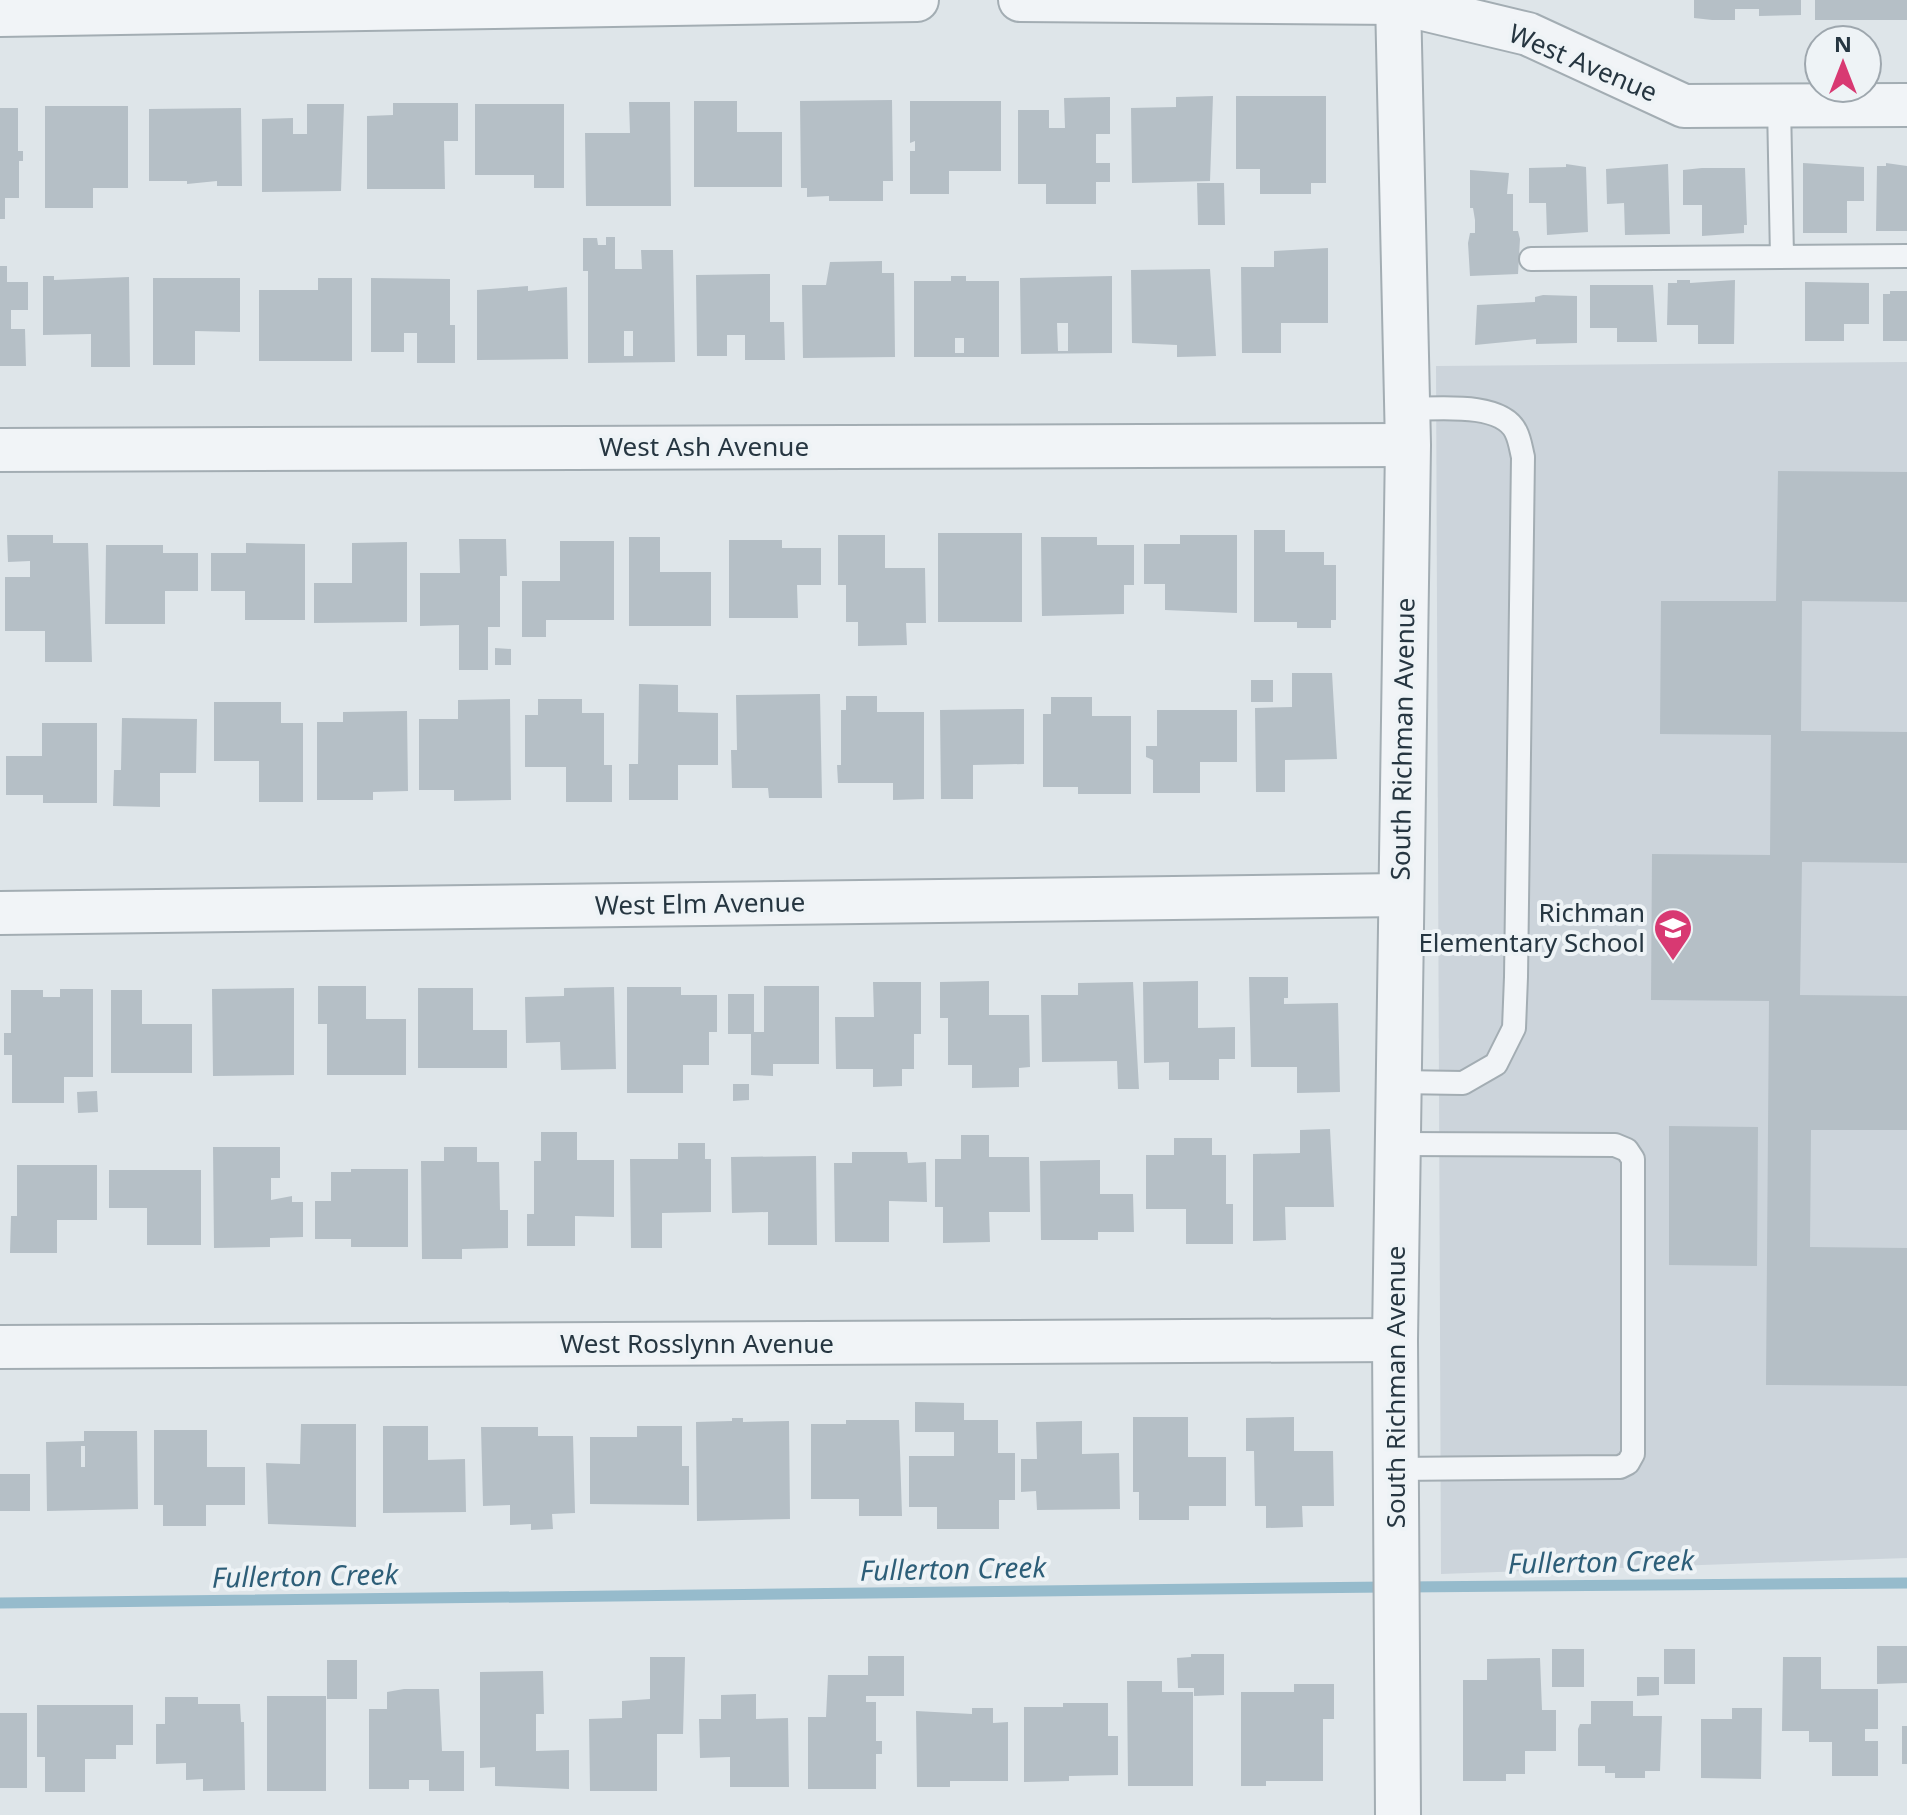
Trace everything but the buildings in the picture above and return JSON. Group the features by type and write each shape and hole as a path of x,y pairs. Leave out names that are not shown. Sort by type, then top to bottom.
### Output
{"street":[{"path":"0,15 917,0"},
{"name":"West Avenue","path":"1020,0 1398,2 1528,34 1684,106 1907,105"},
{"name":"South Richman Avenue","path":"1398,2 1408,427 1395,1340 1398,1815"},
{"name":"West Ash Avenue","path":"0,450 1408,427"},
{"name":"West Elm Avenue","path":"0,913 1400,895"},
{"name":"West Rosslynn Avenue","path":"0,1347 1395,1340"}],"lane":[{"path":"1779,105 1782,257"},
{"path":"1531,259 1907,256"},
{"path":"1398,1082 1463,1083 1496,1064 1514,1028 1516,977 1523,457 1515,429 1496,415 1475,409 1408,427"},
{"path":"1395,1469 1620,1467 1628,1463 1633,1454 1633,1159 1627,1150 1615,1145 1397,1144"}],"shaded area":[{"name":"Richman Elementary School","path":"1907,362 1907,1558 1441,1574 1436,366"}],"waterway":[{"name":"Fullerton Creek","path":"1404,1587 1907,1583"},
{"name":"Fullerton Creek","path":"0,1603 1386,1587"}],"place":[{"name":"Richman Elementary School","path":"1673,962"}]}
